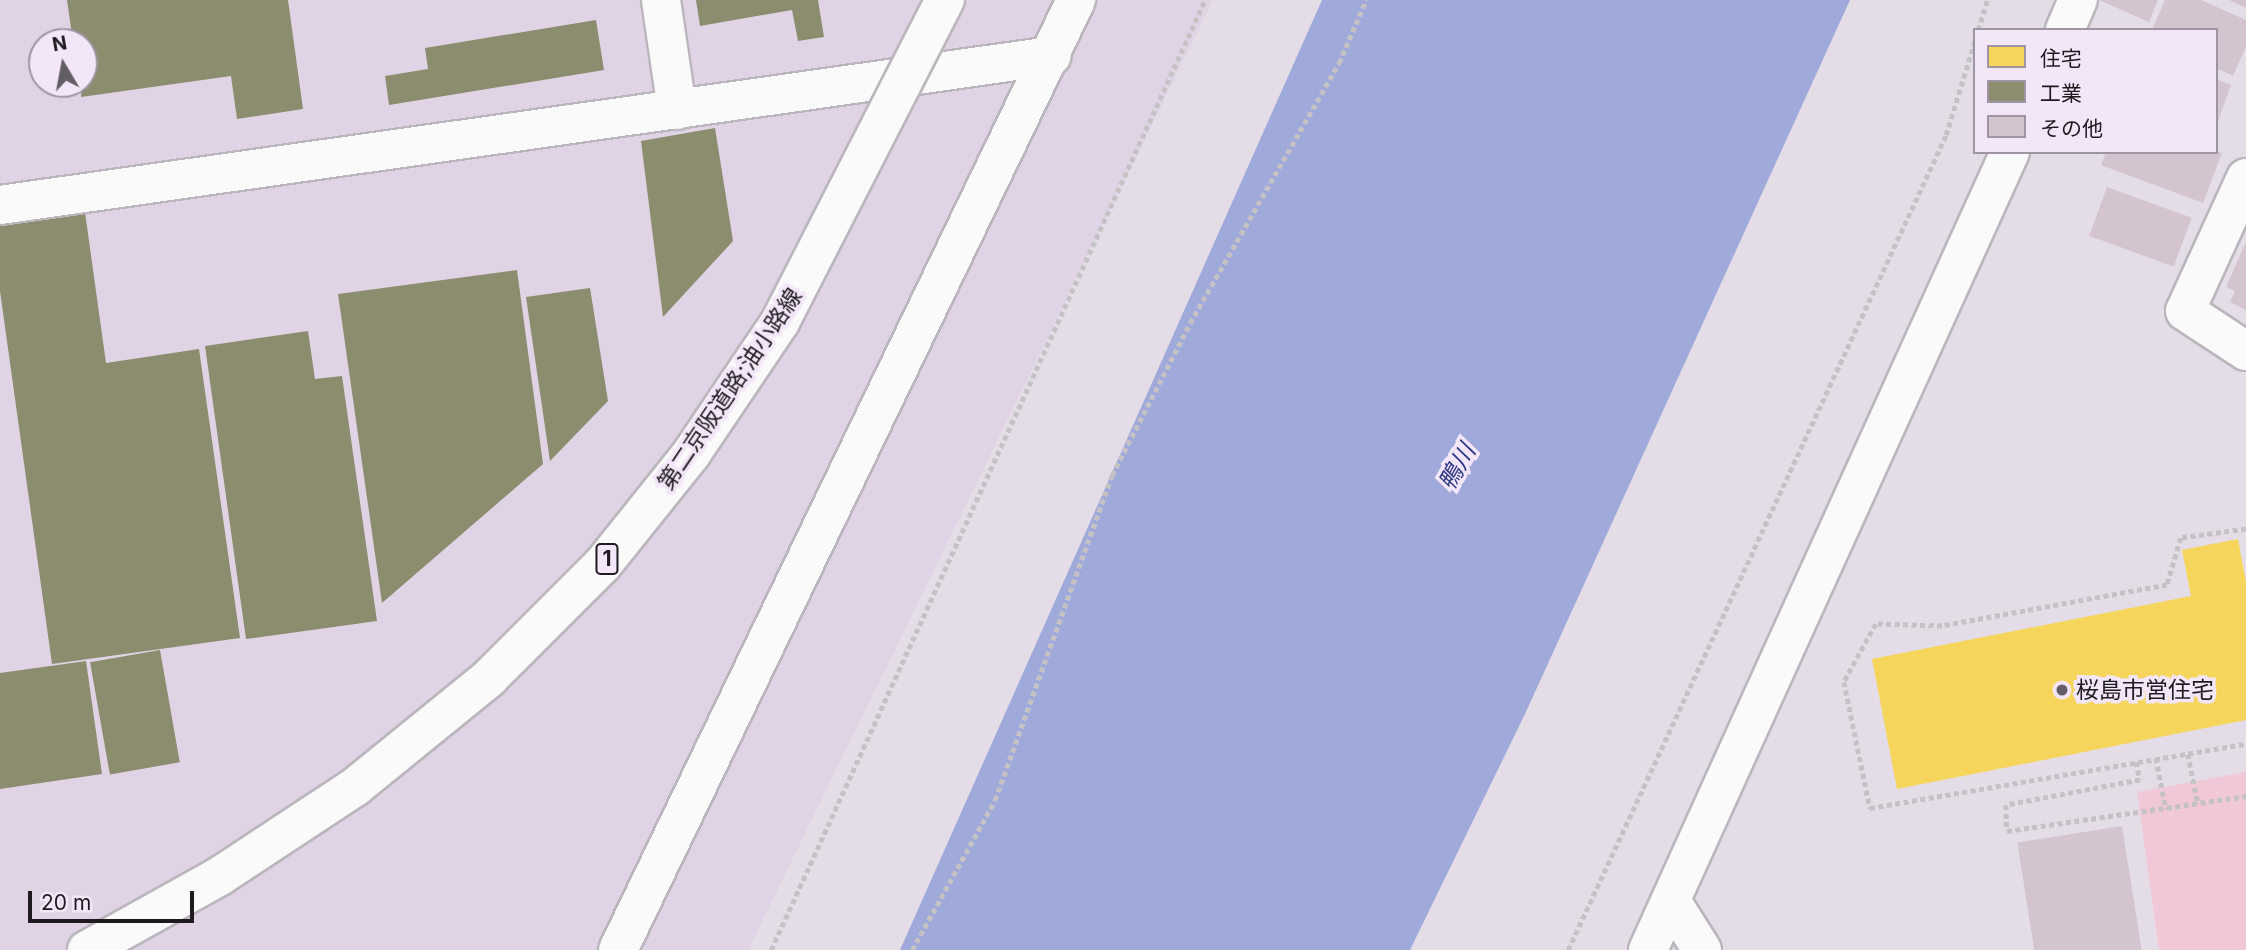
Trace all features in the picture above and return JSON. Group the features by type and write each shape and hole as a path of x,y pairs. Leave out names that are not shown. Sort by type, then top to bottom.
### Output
{"main road":[{"path":"661,0 677,110"},
{"name":"第二京阪道路;油小路線","path":"87,950 220,876 355,787 489,678 603,564 691,454 780,322 946,0"},
{"path":"618,950 1076,0"},
{"path":"2066,28 2078,0"},
{"path":"0,205 1051,56"},
{"path":"1648,950 2009,154"},
{"path":"2246,178 2185,311 2246,351"},
{"path":"1671,901 1702,950"}],"path":[{"path":"771,950 1205,0"},
{"path":"912,950 995,800 1112,475 1190,323 1339,64 1366,0"},
{"path":"1979,28 1987,0"},
{"path":"1568,950 1947,135 1973,47"},
{"path":"2246,529 2181,538 2167,584 1942,626 1876,624 1844,682 1870,808 2246,744"},
{"path":"2188,754 2198,804"},
{"path":"2156,758 2166,809"},
{"path":"2136,762 2140,780 2006,805 2007,831 2246,796"}],"shaded area":[{"path":"0,0 1213,0 748,950 0,950"},
{"path":"2246,772 2246,950 2159,950 2137,792"}],"water":[{"name":"鴨川","path":"1322,0 1850,0 1525,714 1410,950 900,950"}],"building: 住宅":[{"name":"桜島市営住宅","path":"2238,539 2246,582 2246,720 1897,789 1872,659 2191,596 2182,550"}],"building: 工業":[{"path":"67,0 288,0 303,109 237,119 231,76 98,95 98,28 71,28"},
{"path":"696,0 818,0 824,37 798,41 792,10 700,26"},
{"path":"596,20 604,70 389,105 385,76 428,69 425,48"},
{"path":"715,128 733,241 663,317 641,141"},
{"path":"84,205 106,363 199,349 240,638 52,664 0,291 0,218"},
{"path":"517,270 543,464 382,603 338,294"},
{"path":"590,288 608,401 550,461 526,297"},
{"path":"308,331 315,379 342,376 377,621 246,639 205,346"},
{"path":"160,650 180,762 110,775 90,662"},
{"path":"86,661 102,774 0,789 0,673"}],"building: その他":[{"path":"2099,0 2158,0 2149,22"},
{"path":"2165,0 2201,0 2246,20 2246,47 2233,76 2218,69 2218,28 2153,28"},
{"path":"2229,0 2246,0 2246,8"},
{"path":"2218,80 2231,85 2218,121"},
{"path":"2222,153 2203,203 2101,165 2105,154"},
{"path":"2107,187 2192,218 2174,267 2089,236"},
{"path":"2246,242 2246,310 2230,302 2235,291 2226,287"},
{"path":"2122,826 2142,949 2034,950 2017,843"}],"place":[{"name":"桜島市営住宅","path":"2062,690"}]}
